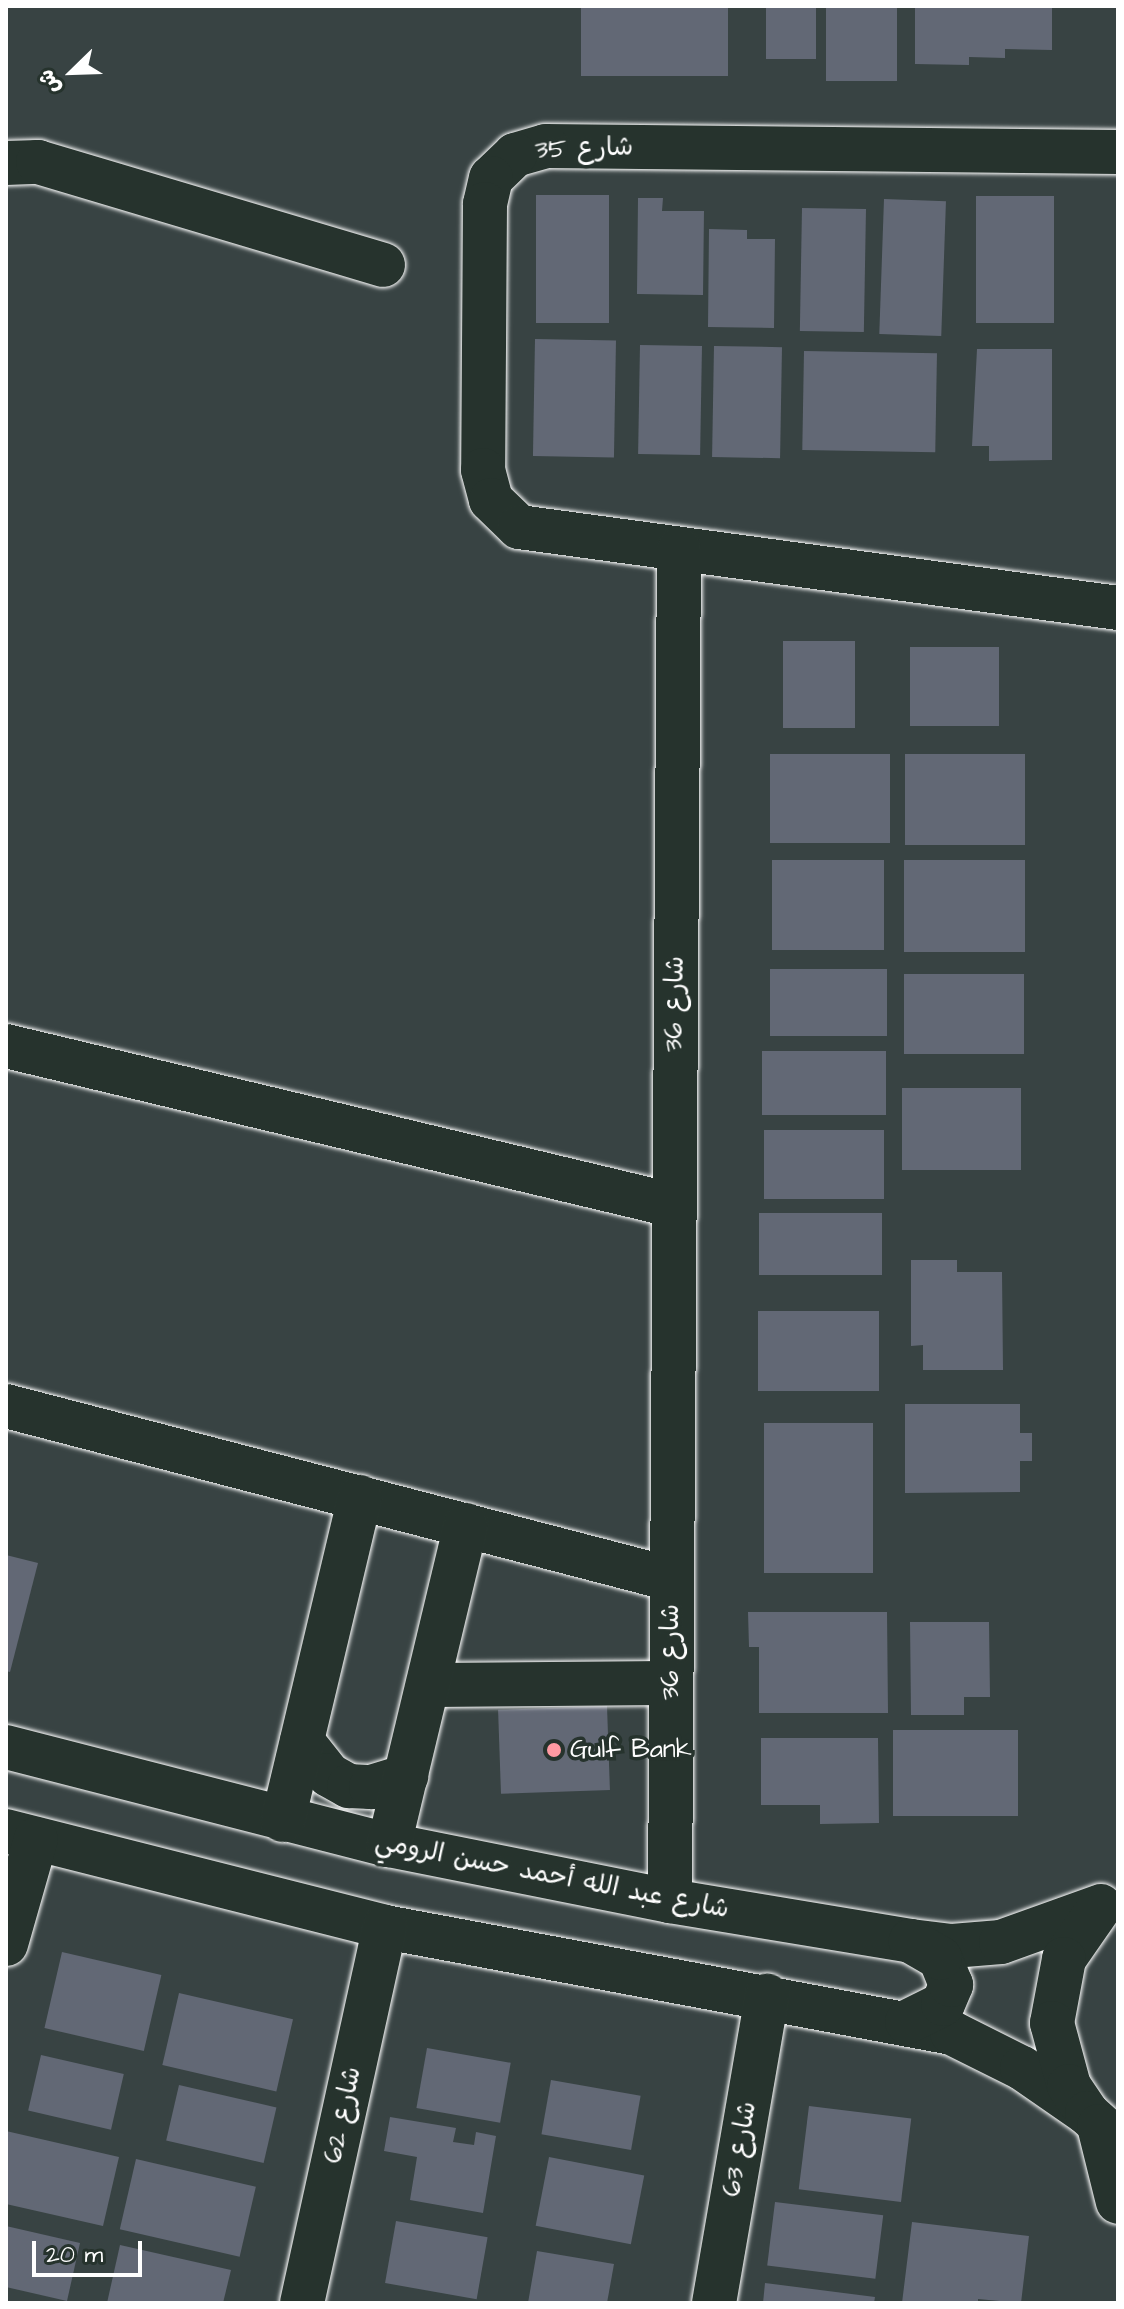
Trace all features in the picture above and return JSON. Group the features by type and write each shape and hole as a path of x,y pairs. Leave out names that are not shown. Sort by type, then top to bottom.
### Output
{"street":[{"name":"شارع 35","path":"679,549 519,527 486,491 485,204 491,178 506,159 546,146 1118,152"},
{"path":"6,163 38,162 383,265"},
{"path":"679,549 1118,608"},
{"name":"شارع 36","path":"670,1901 672,1205 679,549"},
{"path":"6,1046 672,1205"},
{"path":"6,1406 671,1579"},
{"path":"283,1820 360,1497"},
{"path":"389,1845 466,1525"},
{"path":"428,1685 671,1683"},
{"path":"302,1741 314,1760 349,1786 371,1787 406,1776"},
{"name":"شارع عبد الله أحمد حسن الرومي","path":"6,1747 389,1845 670,1901 911,1941 952,1946 1001,1942 1055,1927 1110,1899"},
{"path":"6,1944 21,1835 385,1927 907,2022 952,2033 997,2054 1101,2126"},
{"path":"1110,1899 1079,1930 1064,1959 1052,2023 1061,2065 1101,2126 1118,2202"},
{"name":"شارع 62","path":"302,2303 385,1927"},
{"path":"907,2022 943,2004 951,1985 940,1958 911,1941"},
{"name":"شارع 63","path":"714,2303 767,1996"}],"building":[{"path":"581,6 728,6 728,76 581,76"},
{"path":"766,6 816,6 816,59 766,59"},
{"path":"826,6 897,6 897,81 826,81"},
{"path":"915,6 1052,6 1052,50 1005,49 1005,58 969,57 969,65 915,64"},
{"path":"536,195 609,195 609,323 536,323"},
{"path":"976,196 1054,196 1054,323 976,323"},
{"path":"638,198 663,198 662,211 704,211 703,295 637,294"},
{"path":"884,199 946,201 941,336 879,334"},
{"path":"802,208 866,209 864,332 800,331"},
{"path":"709,229 747,230 747,239 775,239 774,328 708,327"},
{"path":"535,339 616,340 614,457 533,456"},
{"path":"640,345 702,346 700,455 638,454"},
{"path":"714,346 782,347 780,458 712,457"},
{"path":"977,349 1052,349 1052,460 989,461 989,446 972,446"},
{"path":"804,351 937,353 935,452 802,450"},
{"path":"783,641 855,641 855,728 783,728"},
{"path":"910,647 999,647 999,726 910,726"},
{"path":"770,754 890,754 890,843 770,843"},
{"path":"905,754 1025,754 1025,845 905,845"},
{"path":"772,860 884,860 884,950 772,950"},
{"path":"904,860 1025,860 1025,952 904,952"},
{"path":"770,969 887,969 887,1036 770,1036"},
{"path":"904,974 1024,974 1024,1054 904,1054"},
{"path":"762,1051 886,1051 886,1115 762,1115"},
{"path":"902,1088 1021,1088 1021,1170 902,1170"},
{"path":"764,1130 884,1130 884,1199 764,1199"},
{"path":"759,1213 882,1213 882,1275 759,1275"},
{"path":"911,1260 957,1260 957,1272 1002,1272 1003,1370 923,1370 923,1345 911,1346"},
{"path":"758,1311 879,1311 879,1391 758,1391"},
{"path":"905,1404 1020,1404 1020,1433 1032,1433 1032,1461 1020,1461 1020,1492 905,1493"},
{"path":"764,1423 873,1423 873,1573 764,1573"},
{"path":"6,1555 38,1563 10,1672 6,1671"},
{"path":"748,1612 887,1612 888,1713 759,1713 759,1647 749,1647"},
{"path":"910,1622 989,1622 990,1697 964,1697 964,1715 911,1715"},
{"name":"Gulf Bank","path":"607,1706 610,1790 501,1794 498,1710"},
{"path":"893,1730 1018,1730 1018,1816 893,1816"},
{"path":"761,1738 878,1738 879,1823 820,1824 820,1805 761,1805"},
{"path":"62,1952 161,1975 144,2051 44,2028"},
{"path":"179,1993 293,2019 276,2091 162,2065"},
{"path":"427,2048 511,2063 500,2123 416,2108"},
{"path":"41,2055 124,2074 111,2130 28,2111"},
{"path":"551,2080 641,2096 631,2150 541,2134"},
{"path":"179,2085 276,2107 264,2163 166,2141"},
{"path":"809,2106 911,2119 901,2202 799,2189"},
{"path":"390,2117 456,2128 453,2142 474,2145 476,2132 496,2136 483,2213 410,2200 417,2157 384,2151"},
{"path":"6,2131 119,2157 103,2226 6,2204"},
{"path":"549,2157 644,2176 631,2244 536,2226"},
{"path":"136,2159 256,2187 240,2257 120,2229"},
{"path":"775,2202 883,2215 875,2279 767,2266"},
{"path":"396,2221 488,2237 477,2299 385,2283"},
{"path":"912,2222 1029,2236 1021,2303 978,2299 978,2303 902,2303"},
{"path":"6,2226 80,2243 67,2301 6,2287"},
{"path":"120,2245 231,2270 223,2303 107,2303"},
{"path":"537,2251 614,2264 607,2303 528,2303"},
{"path":"765,2283 875,2297 874,2303 763,2303"}],"place":[{"name":"Gulf Bank","path":"554,1750"}]}
